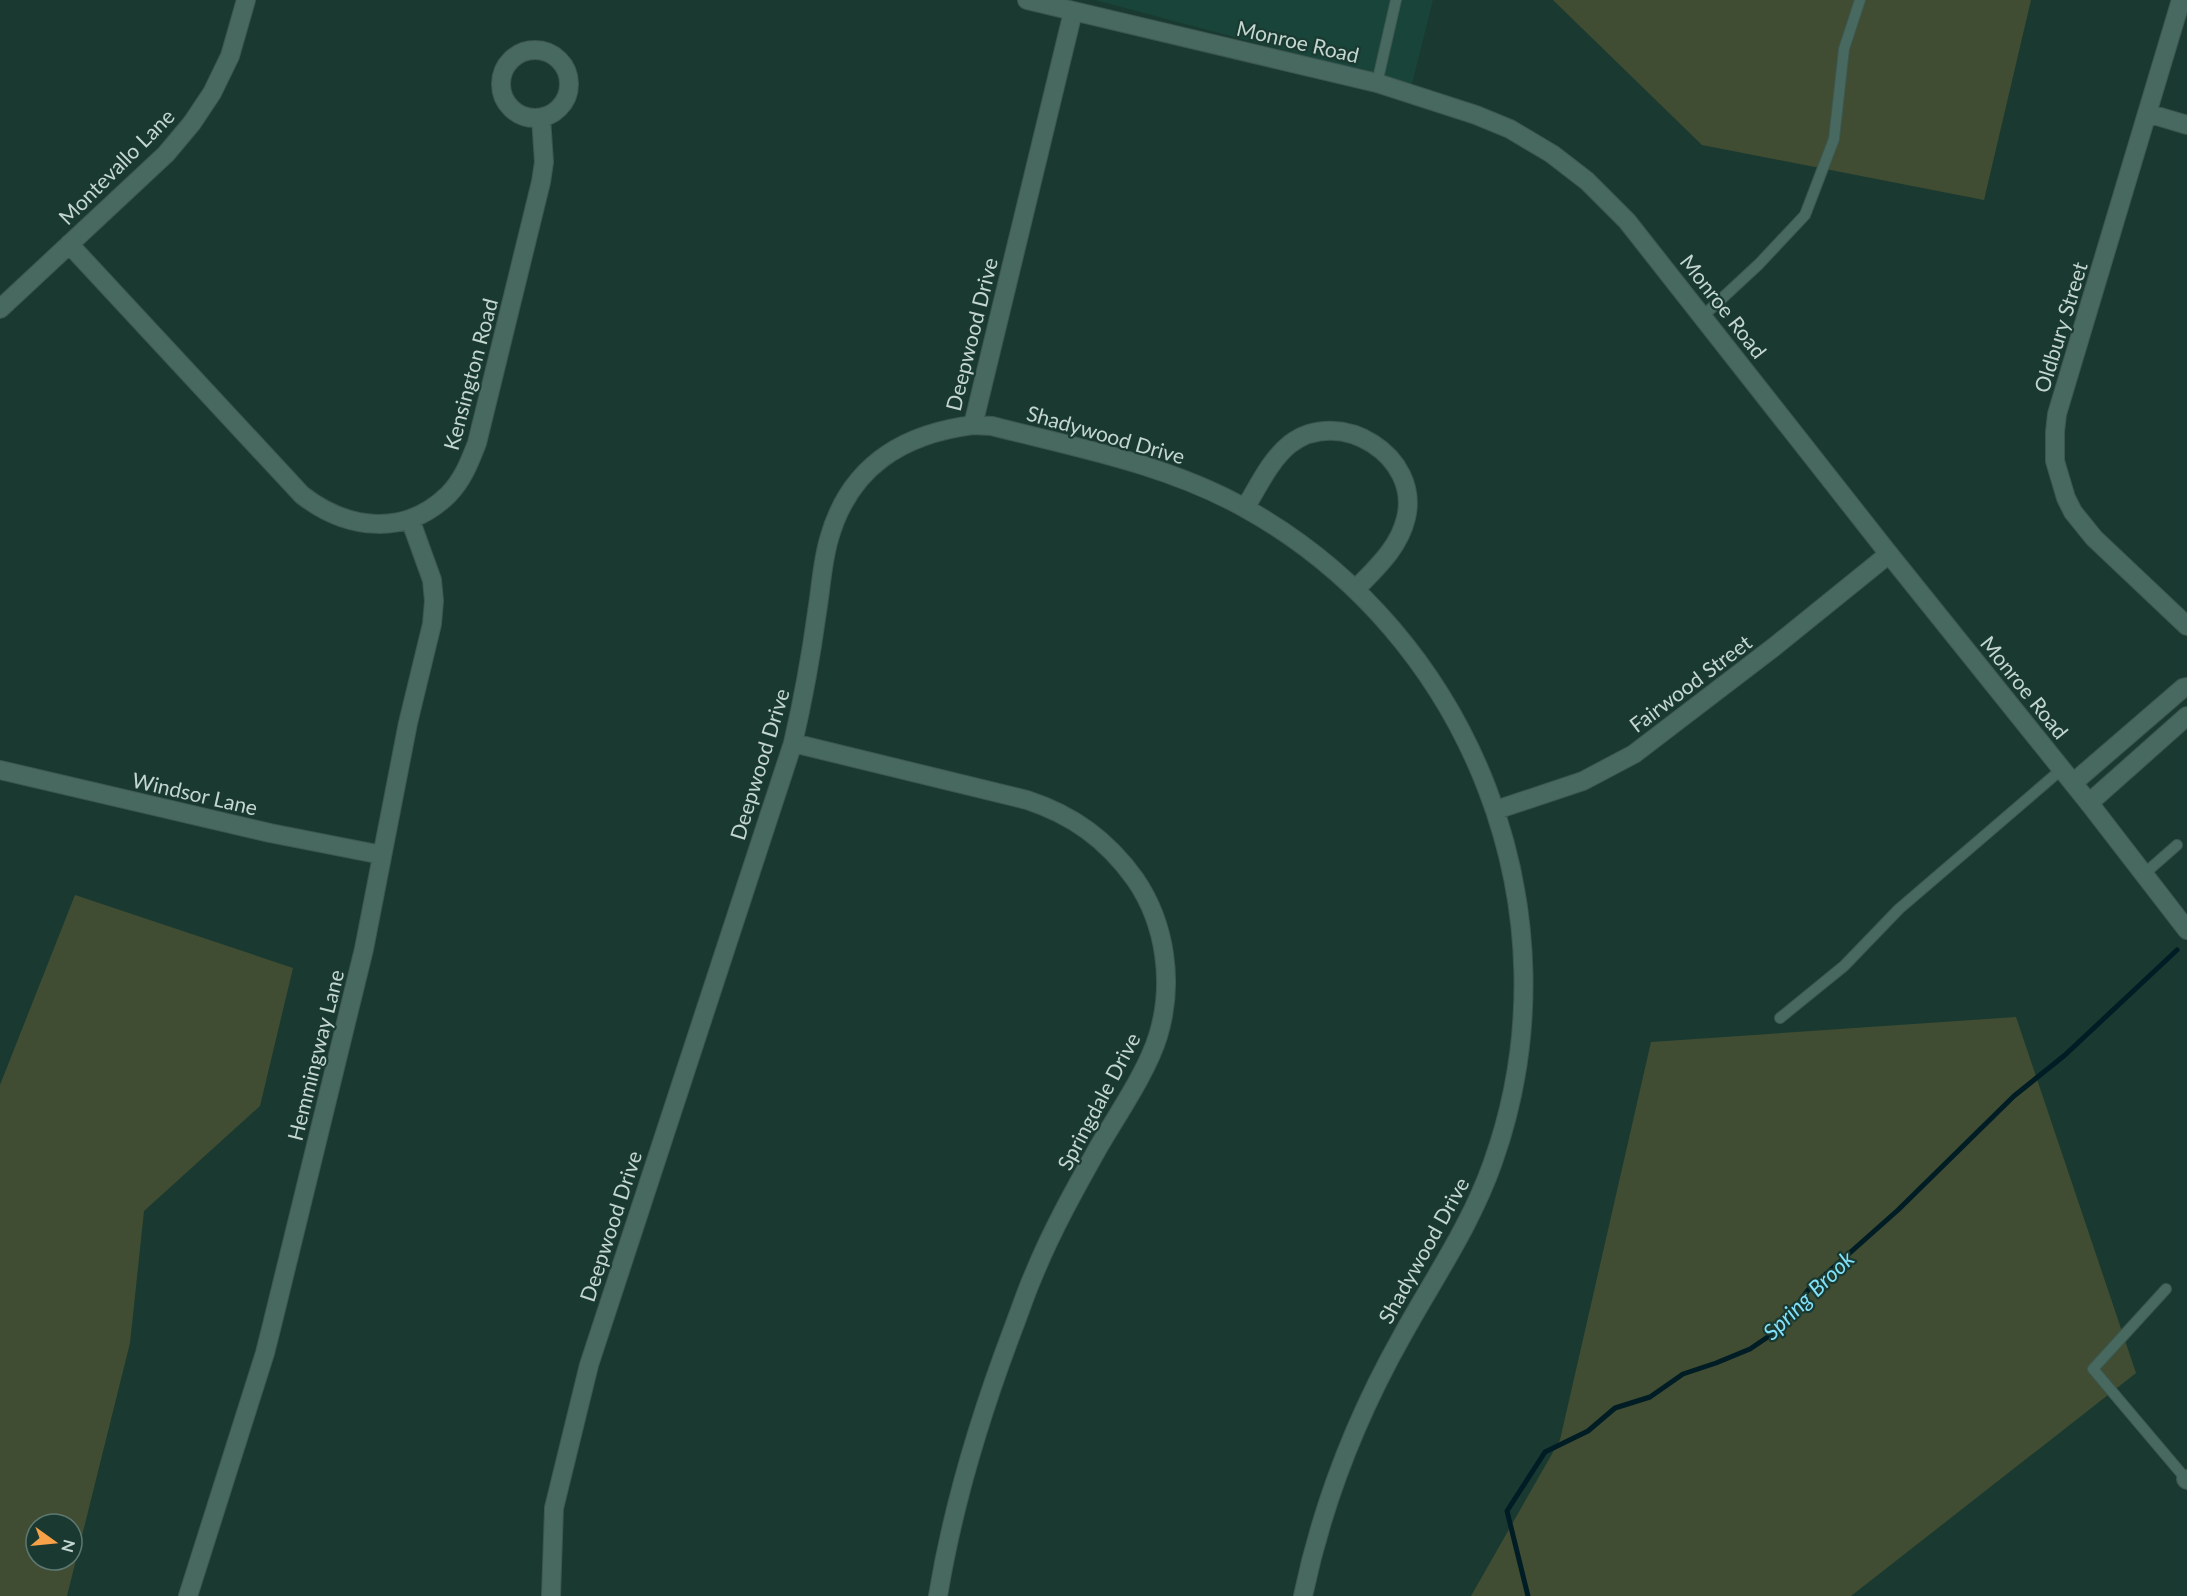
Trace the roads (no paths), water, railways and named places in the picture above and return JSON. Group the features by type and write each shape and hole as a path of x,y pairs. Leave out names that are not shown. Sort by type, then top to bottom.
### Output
{"street":[{"name":"Montevallo Lane","path":"0,309 166,154 192,123 212,93 230,56 246,0"},
{"name":"Monroe Road","path":"1027,0 1377,83 1510,129 1552,154 1587,181 1619,213 1703,316 2187,930"},
{"name":"Oldbury Street","path":"2181,0 2057,414 2055,455 2066,498 2081,523 2187,626"},
{"name":"Deepwood Drive","path":"551,1596 554,1508 589,1365 793,743 807,680 824,561 837,515 850,492 868,470 890,451 918,437 973,425 1073,12"},
{"path":"2147,113 2187,124"},
{"name":"Kensington Road","path":"69,244 303,495 319,508 336,517 354,522 392,523 410,519 434,506 448,494 461,479 477,443 541,182 544,143 541,118"},
{"name":"Shadywood Drive","path":"973,425 992,426 1138,462 1209,490 1245,508 1313,552 1356,589 1394,629 1438,690 1471,749 1496,810 1514,876 1524,973 1517,1068 1511,1100 1493,1163 1467,1224 1397,1345 1350,1442 1324,1520 1303,1596"},
{"path":"1245,508 1279,455 1305,435 1338,430 1355,434 1376,445 1394,463 1403,480 1407,497 1407,516 1401,534 1390,552 1356,589"},
{"name":"Hemmingway Lane","path":"188,1596 265,1353 364,949 408,723 432,624 434,601 432,580 410,519"},
{"name":"Fairwood Street","path":"1496,810 1583,781 1634,754 1765,654 1889,554"},
{"path":"2073,783 2183,688 2187,687"},
{"path":"2089,803 2187,716"},
{"name":"Springdale Drive","path":"793,743 1028,800 1065,814 1095,836 1121,860 1142,889 1154,911 1165,954 1165,1006 1158,1037 1131,1093 1061,1215 1032,1277 981,1418 952,1524 938,1596"},
{"name":"Windsor Lane","path":"0,770 270,833 381,855"}],"lane":[{"path":"1377,83 1396,0"},
{"path":"1703,316 1759,264 1805,215 1834,139 1844,49 1860,0"},
{"path":"1780,1018 1844,966 1899,909 2062,769"},
{"path":"2144,874 2177,845"},
{"path":"2166,1289 2093,1369 2187,1480"}],"waterway":[{"name":"Spring Brook","path":"1528,1596 1507,1511 1545,1452 1588,1431 1615,1408 1650,1397 1683,1374 1750,1349 1781,1328 1808,1290 1898,1210 2014,1096 2065,1055 2177,950"}]}
